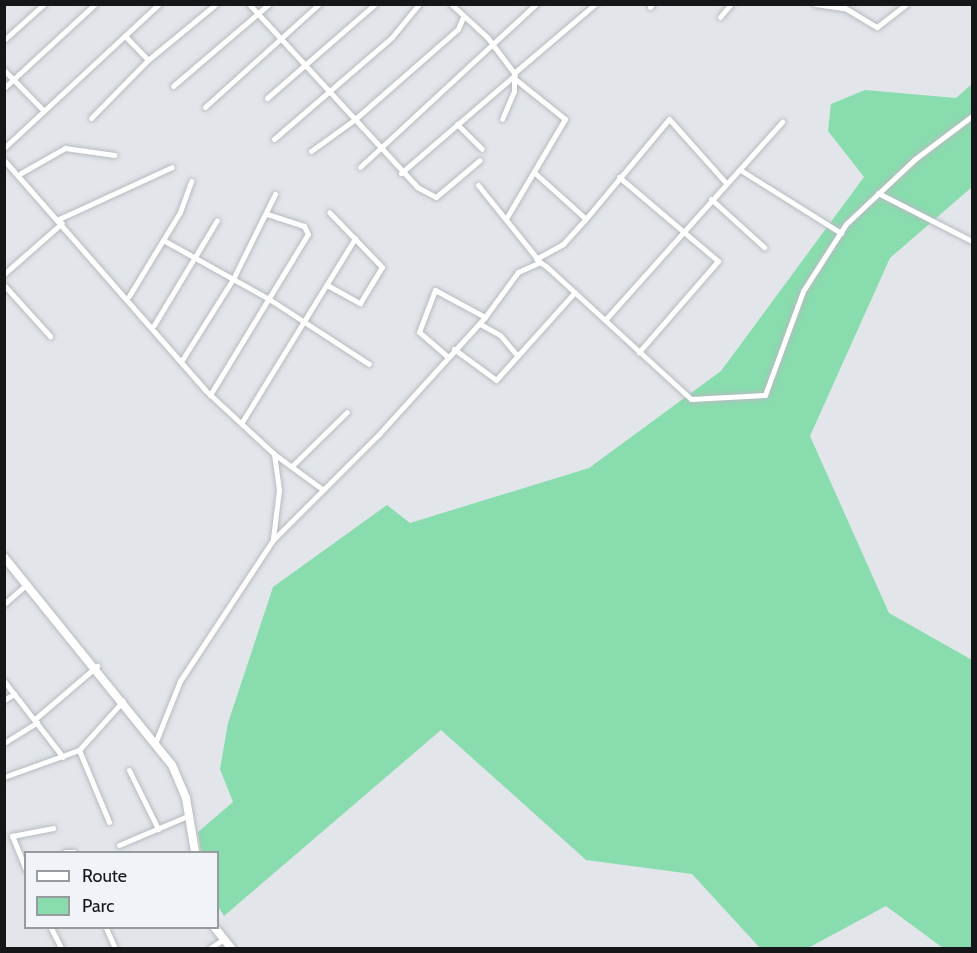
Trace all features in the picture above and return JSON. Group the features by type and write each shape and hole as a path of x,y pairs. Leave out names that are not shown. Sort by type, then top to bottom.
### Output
{"main road":[{"path":"4,557 97,666 156,741 181,783 190,815 195,851"},
{"path":"216,929 231,948"}],"street":[{"path":"4,40 44,4"},
{"path":"4,87 95,4"},
{"path":"4,148 159,4"},
{"path":"91,118 148,60 216,4"},
{"path":"249,4 400,173 436,197 480,160"},
{"path":"172,86 269,4"},
{"path":"205,107 319,4"},
{"path":"267,98 375,4"},
{"path":"274,140 392,37 419,4"},
{"path":"451,4 492,44 515,76 565,119 536,174 507,218"},
{"path":"360,167 536,4"},
{"path":"400,173 515,76 595,4"},
{"path":"720,17 731,4"},
{"path":"815,4 841,6 877,27 906,4"},
{"path":"310,151 354,120 458,29 464,17"},
{"path":"125,36 148,60"},
{"path":"4,70 44,111"},
{"path":"502,119 515,76"},
{"path":"478,185 507,218 538,261 691,399 765,395 803,291 841,233 878,193 972,116"},
{"path":"156,741 180,681 273,540 480,324 518,272 563,244 672,118 726,183"},
{"path":"605,320 711,199 726,183 742,171 782,122"},
{"path":"458,124 482,149"},
{"path":"21,173 65,148 115,155"},
{"path":"4,160 21,173 129,296 210,395 242,422 274,454 322,489"},
{"path":"4,274 61,221 172,167"},
{"path":"742,171 841,233"},
{"path":"536,174 586,219"},
{"path":"619,177 684,231 717,263 639,352"},
{"path":"129,296 163,240 191,181"},
{"path":"878,193 972,241"},
{"path":"182,360 233,279 275,194"},
{"path":"711,199 764,247"},
{"path":"327,285 360,303 378,276 379,259 329,212"},
{"path":"210,395 308,234 304,226 266,214"},
{"path":"153,325 217,220"},
{"path":"242,422 355,238"},
{"path":"163,240 269,298 369,364"},
{"path":"4,285 50,336"},
{"path":"448,357 419,332 421,316 435,290 485,318"},
{"path":"454,349 492,380 575,292"},
{"path":"480,324 500,335 517,356"},
{"path":"292,466 347,412"},
{"path":"273,540 279,490 274,454"},
{"path":"4,604 27,584"},
{"path":"4,743 36,720 97,666"},
{"path":"4,681 63,757"},
{"path":"4,700 14,694"},
{"path":"4,777 79,750 124,700"},
{"path":"79,750 109,822"},
{"path":"129,770 158,829"},
{"path":"119,845 190,815"},
{"path":"24,865 12,836 53,828"},
{"path":"52,929 61,948"},
{"path":"107,929 115,948"},
{"path":"210,948 224,939"}],"green space":[{"path":"972,84 972,187 890,258 810,436 889,613 972,660 972,948 943,948 886,906 808,948 760,948 692,874 586,860 441,730 224,916 219,908 219,851 201,851 198,832 233,802 220,769 228,723 273,587 387,505 410,523 589,468 721,371 864,177 828,131 831,104 865,90 956,98"}]}
